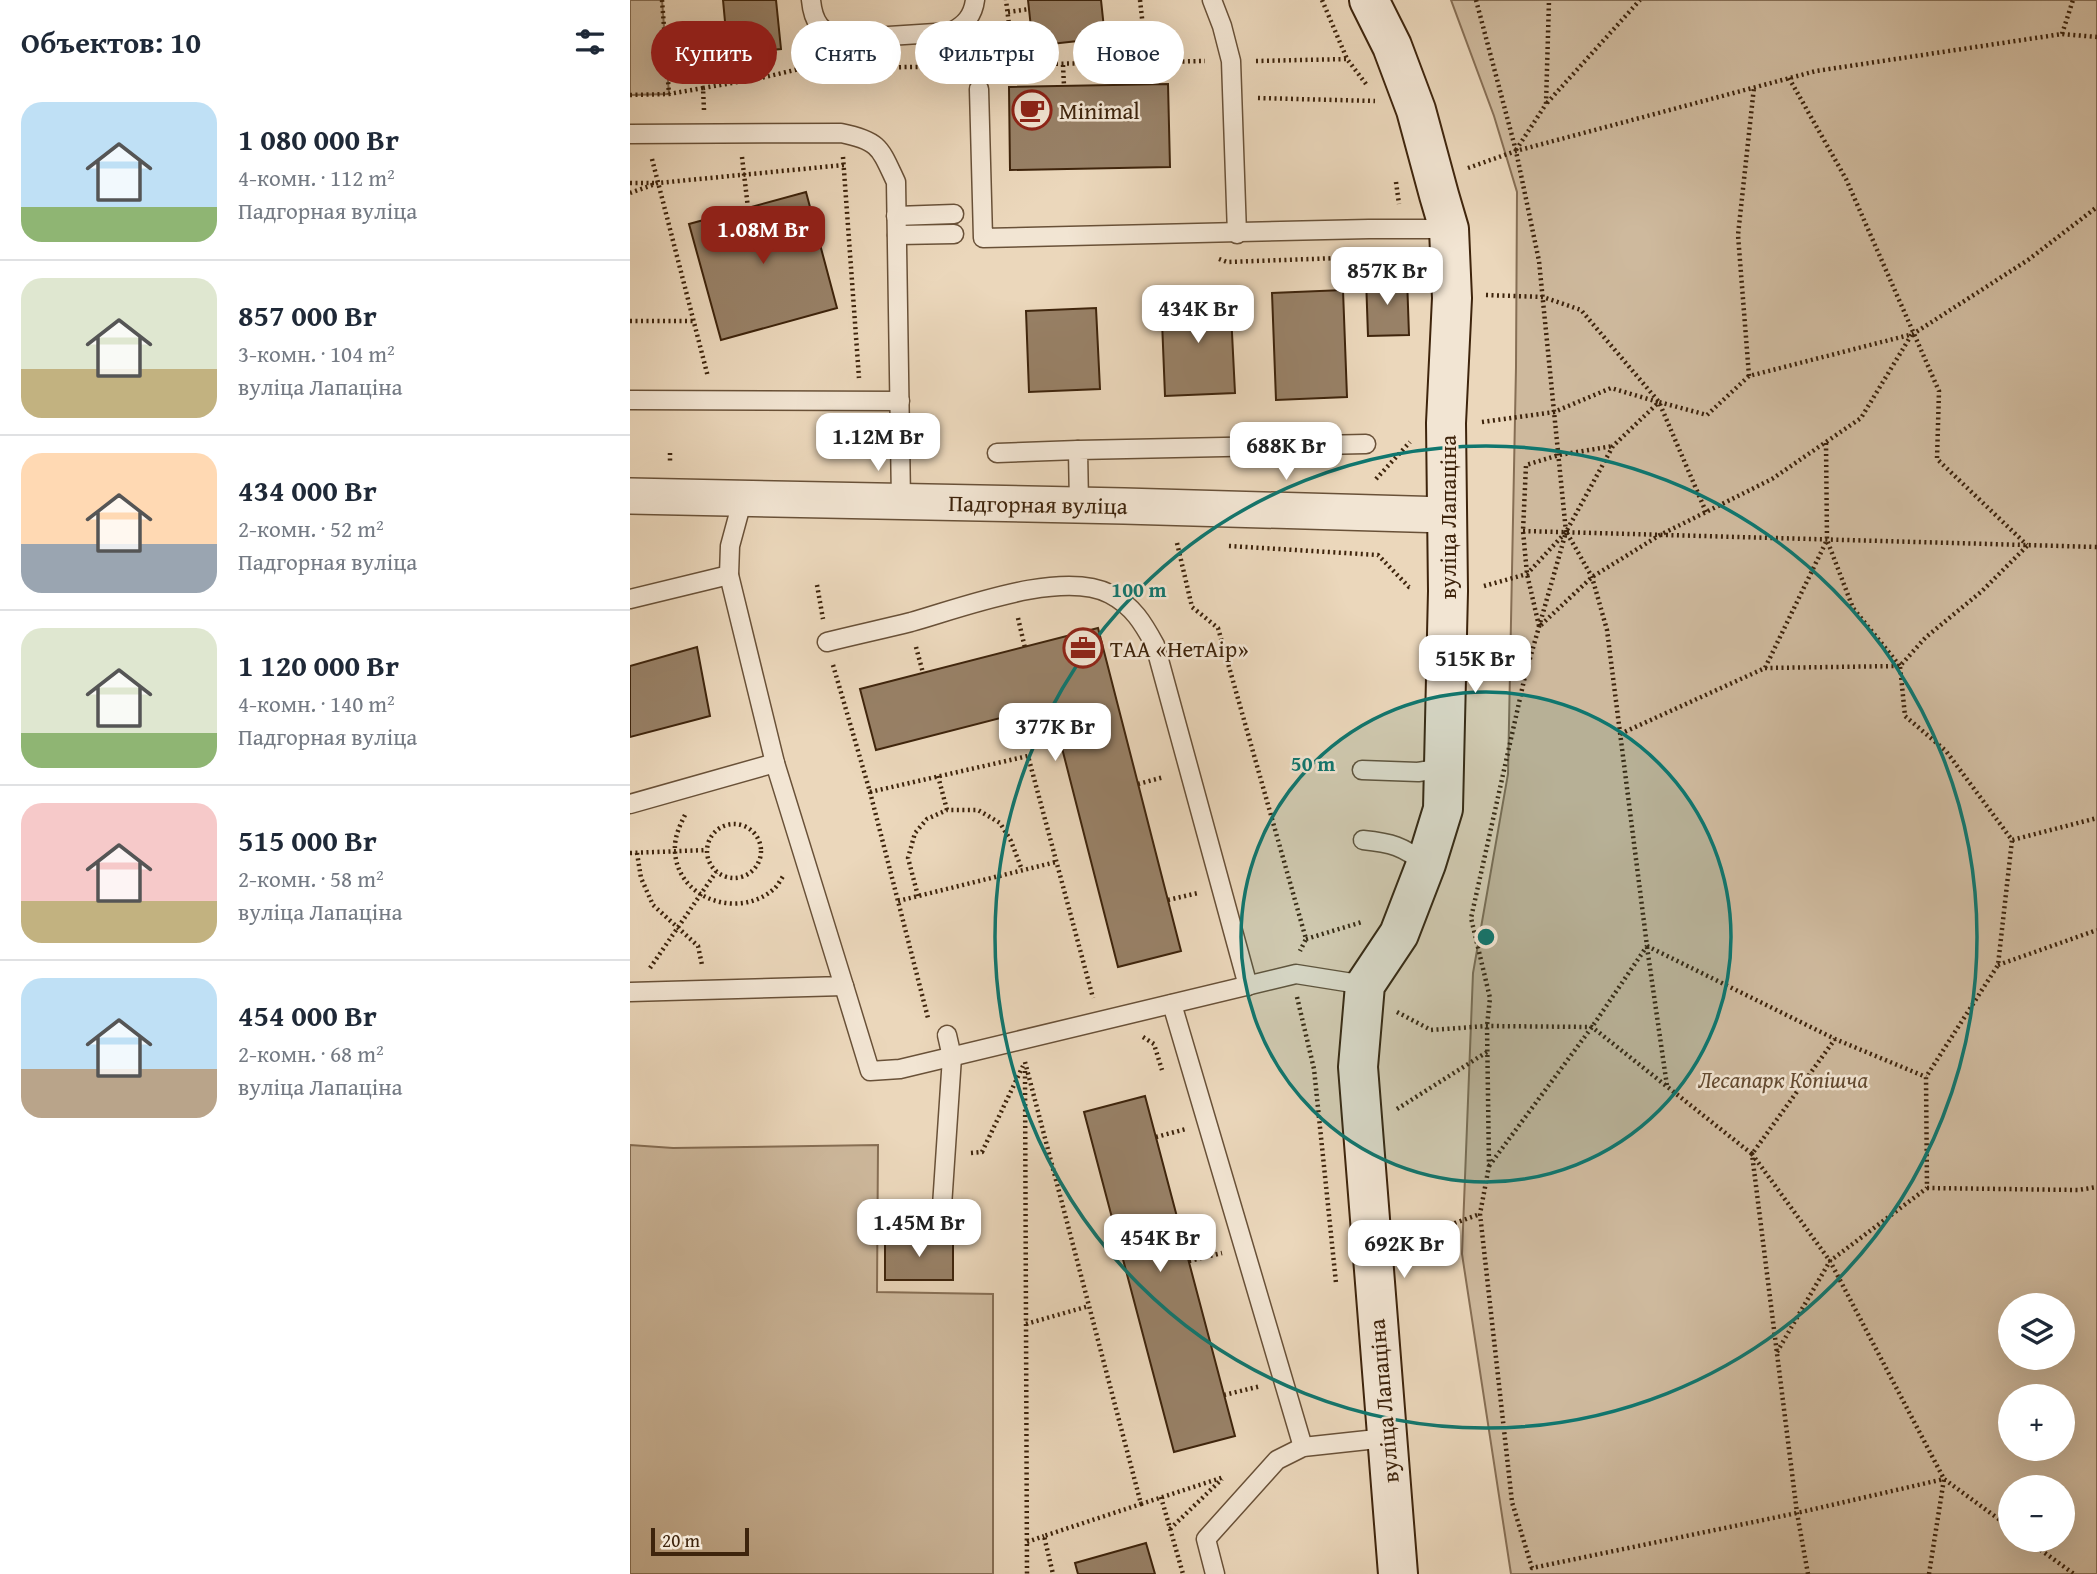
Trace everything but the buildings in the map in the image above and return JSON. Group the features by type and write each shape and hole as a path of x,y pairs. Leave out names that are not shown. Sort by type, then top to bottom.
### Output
{"main road":[{"name":"вуліца Лапаціна","path":"1369,0 1392,46 1416,110 1448,229 1452,298 1446,423 1448,591 1443,809 1426,864 1399,934 1365,985 1358,1067 1398,1574"}],"street":[{"name":"Падгорная вуліца","path":"630,496 1446,515"}],"lane":[{"path":"811,0 815,19 821,28 842,39 951,32 970,18 975,0"},
{"path":"1212,0 1231,61 1237,234"},
{"path":"979,89 984,239 1448,229"},
{"path":"638,134 841,132 862,137 880,147 896,182 901,501"},
{"path":"897,216 954,214"},
{"path":"897,235 954,234"},
{"path":"630,400 900,401"},
{"path":"997,453 1366,444"},
{"path":"1078,450 1079,505"},
{"path":"743,498 730,546 729,575 775,763 870,1071 900,1069 1296,974 1365,985"},
{"path":"630,599 729,575"},
{"path":"827,642 1031,589 1073,585 1108,593 1138,614 1155,645 1248,986"},
{"path":"630,804 775,763"},
{"path":"1362,771 1418,772 1444,768"},
{"path":"1363,840 1387,843 1407,850 1426,864"},
{"path":"630,992 844,986"},
{"path":"1171,1004 1303,1447"},
{"path":"941,1221 951,1057 947,1035"},
{"path":"1215,1574 1206,1539 1276,1460 1303,1447 1386,1438"}],"path":[{"path":"662,0 669,94"},
{"path":"1006,0 1009,21"},
{"path":"1140,0 1142,21"},
{"path":"1232,97 1378,101 1347,59 1322,0"},
{"path":"1475,0 1516,151 1539,261 1566,532 1592,577 1607,629 1667,1086"},
{"path":"1546,104 1549,0"},
{"path":"1516,151 1546,104 1640,0"},
{"path":"2062,34 2073,0"},
{"path":"1008,12 1029,9"},
{"path":"1458,172 1516,151 1816,71 2062,34 2097,37"},
{"path":"1184,62 1347,59"},
{"path":"1059,65 1073,65"},
{"path":"1063,65 1064,86"},
{"path":"630,95 669,94 799,69 915,66"},
{"path":"1789,78 1846,179 1939,391 1937,459 2027,545"},
{"path":"1749,376 1738,235 1754,87"},
{"path":"703,88 704,116"},
{"path":"841,132 859,383"},
{"path":"638,134 658,183 710,383"},
{"path":"630,183 658,183 844,165"},
{"path":"1395,175 1402,229"},
{"path":"630,193 658,183"},
{"path":"1474,423 1555,412 1611,388 1707,415 1749,376 1913,334 2028,260 2097,207"},
{"path":"1480,295 1543,298 1581,310 1659,402 1706,512"},
{"path":"630,321 693,321"},
{"path":"1539,627 1592,577 1660,535 1772,479 1861,418 1913,334"},
{"path":"1659,402 1613,446 1566,532 1521,690 1471,918 1490,998 1489,1166 1480,1214 1512,1502 1532,1571 1944,1479"},
{"path":"1826,442 1827,540 1853,608 1900,666 1905,716 1946,751 2012,840 1998,965 1926,1077 1927,1188"},
{"path":"1539,627 1527,574 1523,531 1526,465 1559,455 1613,446"},
{"path":"1523,531 2097,547"},
{"path":"1473,589 1527,574 1566,532"},
{"path":"1765,668 1827,540"},
{"path":"1190,544 1177,543 1192,607 1218,628 1307,939"},
{"path":"1218,545 1378,555 1409,587 1418,589"},
{"path":"1620,734 1765,668 1900,666 1926,637 1981,592 2027,545"},
{"path":"817,585 827,642 870,792 928,1016 928,1039 947,1035"},
{"path":"834,666 845,662"},
{"path":"870,792 1028,756 1099,1021"},
{"path":"938,776 947,810"},
{"path":"689,805 677,831 675,851 679,868 687,883 700,895 719,903 739,905 759,899 775,888 787,872 790,884"},
{"path":"918,895 908,858 915,833 927,819 947,810 978,810 1000,823 1012,841 1022,870"},
{"path":"2012,840 2097,818"},
{"path":"739,825 755,833 760,841 761,859 750,874 733,878 716,872 707,858 709,840 714,833 721,827 739,825"},
{"path":"630,853 707,850"},
{"path":"638,853 641,878 653,905 698,946 703,972"},
{"path":"898,901 1056,862"},
{"path":"657,974 645,974 716,872"},
{"path":"1296,958 1307,939 1352,927 1371,918"},
{"path":"1998,965 2097,930"},
{"path":"1489,1166 1592,1027 1647,946"},
{"path":"1647,946 1835,1039 1926,1077"},
{"path":"1297,1000 1314,1069 1337,1290"},
{"path":"1393,1010 1431,1030 1488,1026 1592,1027 1752,1154 1830,1261 1944,1479 1998,1518"},
{"path":"1808,1574 1797,1513 1752,1154 1835,1039"},
{"path":"1018,1041 1141,1504"},
{"path":"1389,1114 1488,1051"},
{"path":"946,1157 982,1152 1025,1062"},
{"path":"1025,1062 1027,1574"},
{"path":"1777,1352 1830,1261 1927,1188 2078,1190 2097,1187"},
{"path":"1397,1243 1480,1214"},
{"path":"1189,1261 1244,1249"},
{"path":"1026,1324 1089,1306"},
{"path":"1224,1395 1283,1381"},
{"path":"1027,1542 1225,1477"},
{"path":"1928,1574 1944,1479"},
{"path":"1161,1497 1183,1574"},
{"path":"1044,1536 1053,1574"},
{"path":"2044,1552 2074,1574"}],"green space":[{"path":"630,0 662,0 664,21 651,21 651,84 668,84 669,94 630,95"},
{"name":"Лесапарк Копішча","path":"1451,0 2097,0 2097,1574 1511,1574 1462,1254 1473,973 1508,774 1517,192 1494,116"},
{"path":"630,1145 673,1148 878,1145 877,1292 993,1294 993,1574 630,1574"}],"place":[{"name":"Minimal","path":"1032,110"},
{"name":"ТАА «НетАір»","path":"1083,648"}]}
